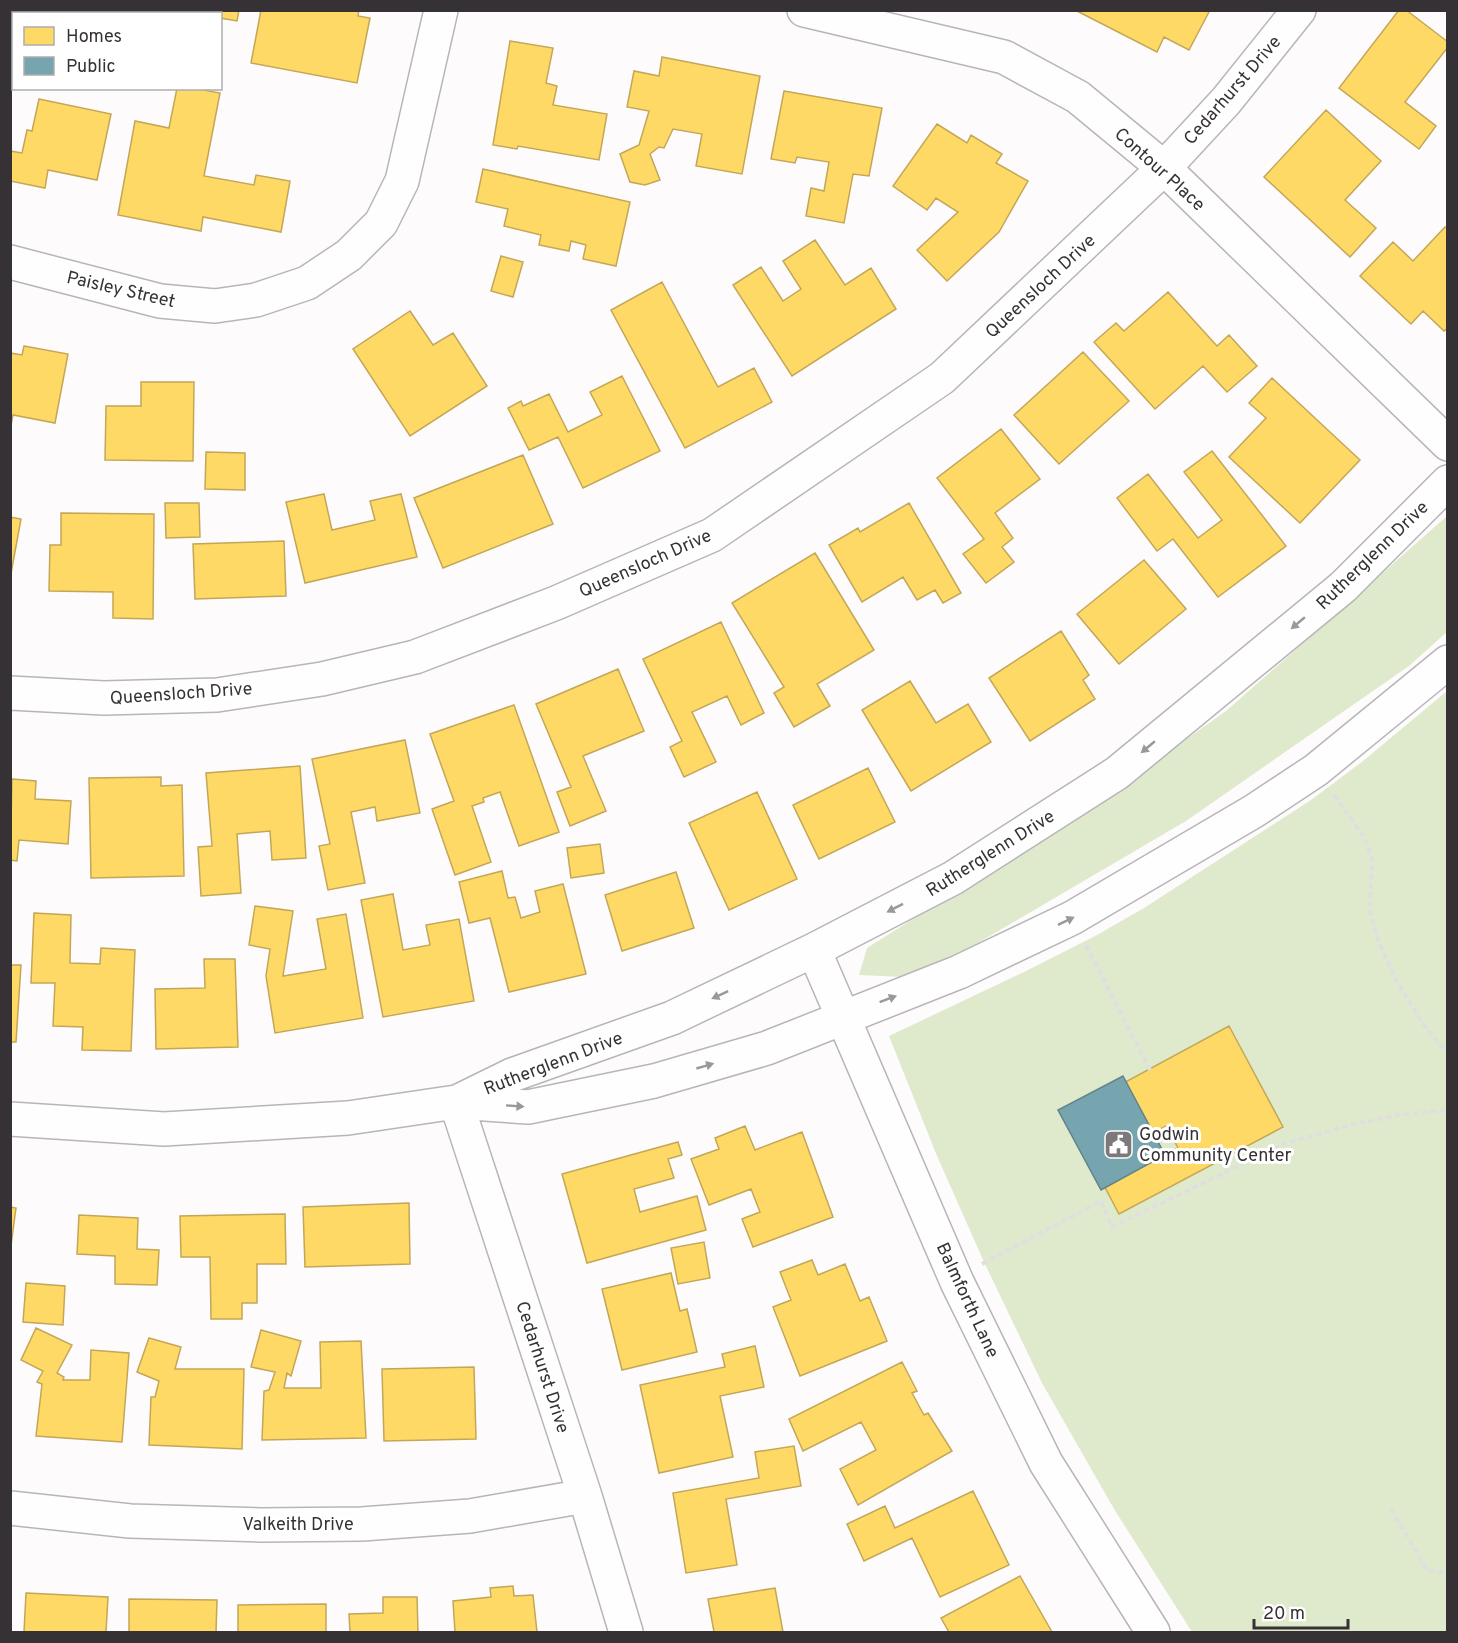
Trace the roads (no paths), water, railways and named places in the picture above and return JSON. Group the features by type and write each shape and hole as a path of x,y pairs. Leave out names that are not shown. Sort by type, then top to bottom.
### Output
{"street":[{"name":"Paisley Street","path":"10,262 160,301 215,306 256,300 307,283 349,255 381,223 402,181 441,10"},
{"name":"Contour Place","path":"804,10 1004,57 1078,98 1164,168 1448,444"},
{"name":"Cedarhurst Drive","path":"1164,168 1226,101 1299,10"},
{"name":"Queensloch Drive","path":"10,693 104,698 217,695 322,679 415,657 556,603 712,535 942,378 1164,168"},
{"name":"Rutherglenn Drive","path":"456,1102 512,1075 672,1018 814,950 953,878 1117,773 1343,586 1448,482"},
{"name":"Rutherglenn Drive","path":"10,1119 164,1129 348,1118 456,1102 528,1107 654,1081 767,1048 959,972 1072,918 1245,817 1316,770 1448,662"},
{"name":"Balmforth Lane","path":"814,950 957,1282 1046,1463 1153,1632"},
{"name":"Cedarhurst Drive","path":"456,1102 585,1496 626,1632"},
{"name":"Valkeith Drive","path":"10,1508 130,1521 261,1525 362,1524 470,1516 585,1496"}],"place":[{"name":"Godwin Community Center","path":"1118,1144"}]}
